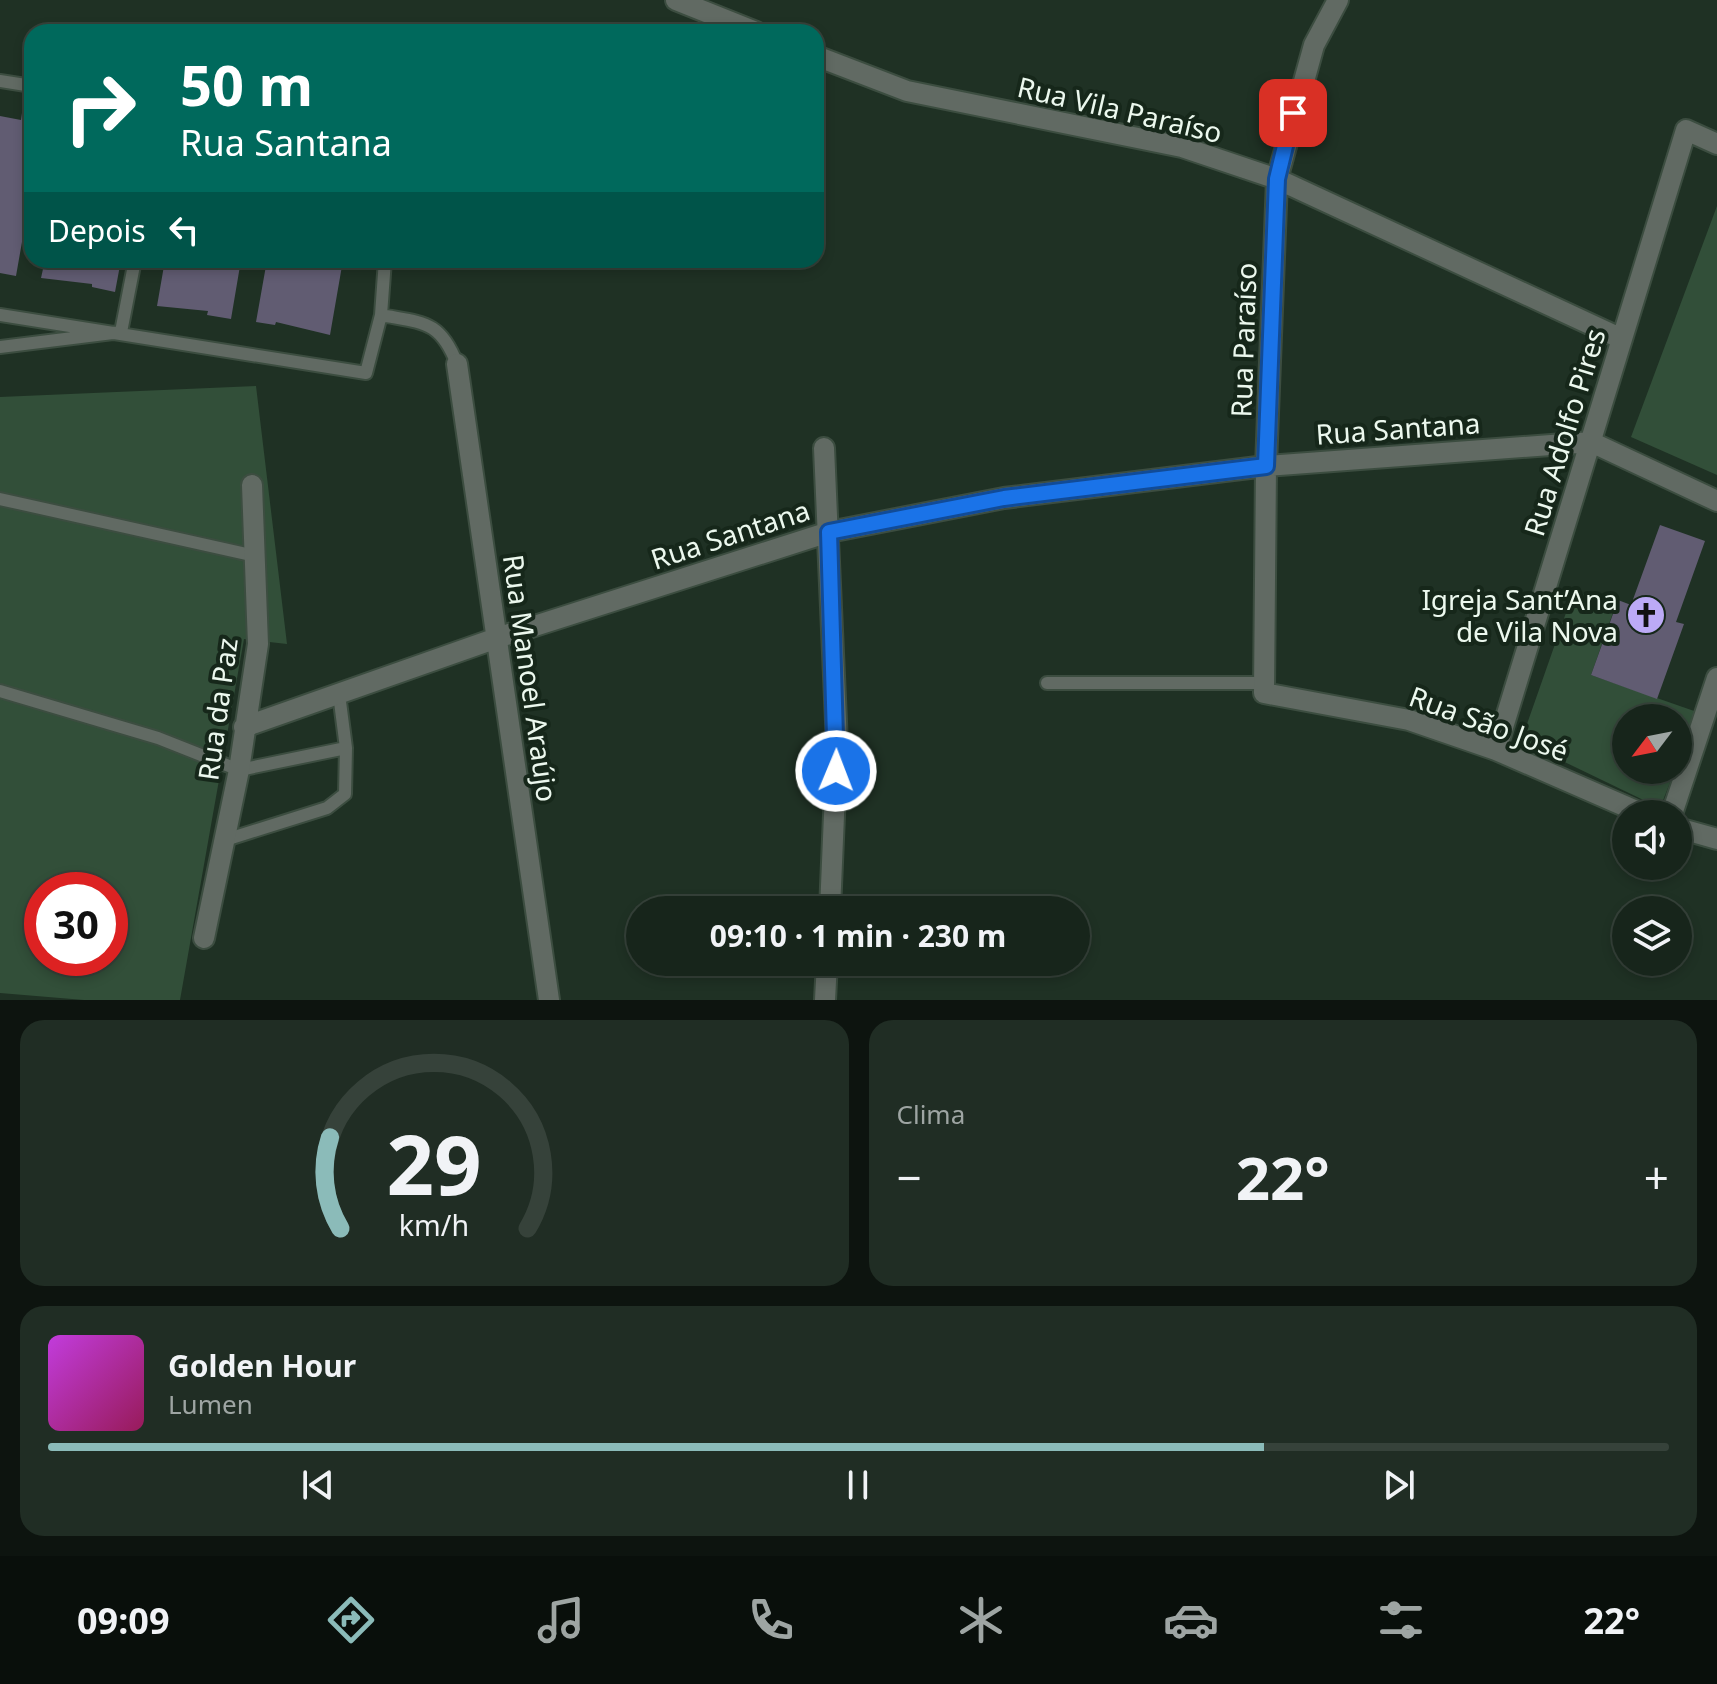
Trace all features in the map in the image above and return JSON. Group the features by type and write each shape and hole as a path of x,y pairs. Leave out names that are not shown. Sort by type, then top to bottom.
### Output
{"street":[{"path":"676,0 736,24"},
{"name":"Rua Paraíso","path":"1264,688 1266,466 1277,179 1314,45 1338,0"},
{"name":"Rua Vila Paraíso","path":"824,59 907,91 1169,144 1277,179 1622,339"},
{"name":"Rua Adolfo Pires","path":"1496,750 1686,130 1717,144"},
{"name":"Rua Manoel Araújo","path":"457,364 549,1000"},
{"name":"Rua Santana","path":"244,727 497,638 829,532 1004,498 1266,466 1591,442 1717,501"},
{"path":"824,448 837,744 831,896"},
{"name":"Rua da Paz","path":"204,938 239,770 258,644 252,485"},
{"path":"1677,800 1717,678"},
{"name":"Rua São José","path":"1264,688 1409,720 1496,750 1612,801"},
{"path":"1692,832 1717,839"},
{"path":"825,1000 826,976"}],"lane":[{"path":"0,81 24,85"},
{"path":"121,332 133,268"},
{"path":"0,315 366,373 381,315 384,268"},
{"path":"381,315 430,324 443,334 457,364"},
{"path":"0,347 121,332"},
{"path":"0,499 255,556"},
{"name":"Rua São José","path":"1047,683 1264,688"},
{"path":"0,691 158,738 239,770 346,748"},
{"path":"222,841 327,808 345,794 346,748 339,694"}],"green space":[{"path":"1717,206 1717,475 1631,437"},
{"path":"256,386 287,644 244,639 180,1000 84,1000 0,993 0,397"},
{"path":"1574,590 1615,607 1591,675 1674,704 1612,704 1612,784 1669,784 1663,800 1643,800 1521,741"}],"building":[{"path":"24,113 24,230 16,276 0,273 0,116 21,120"},
{"path":"43,268 120,268 115,292 92,287 92,284 41,278"},
{"path":"164,268 240,268 231,319 207,315 208,311 157,306"},
{"path":"266,268 342,268 330,335 276,322 275,325 256,322"},
{"name":"Igreja Sant’Ana de Vila Nova","path":"1660,525 1705,541 1676,622 1684,624 1657,699 1591,675 1618,600 1631,605"}],"place":[{"name":"Igreja Sant’Ana de Vila Nova","path":"1646,615"}],"route":[{"path":"836,771 835,644 829,532 1004,498 1266,466 1277,179 1293,113"}]}
